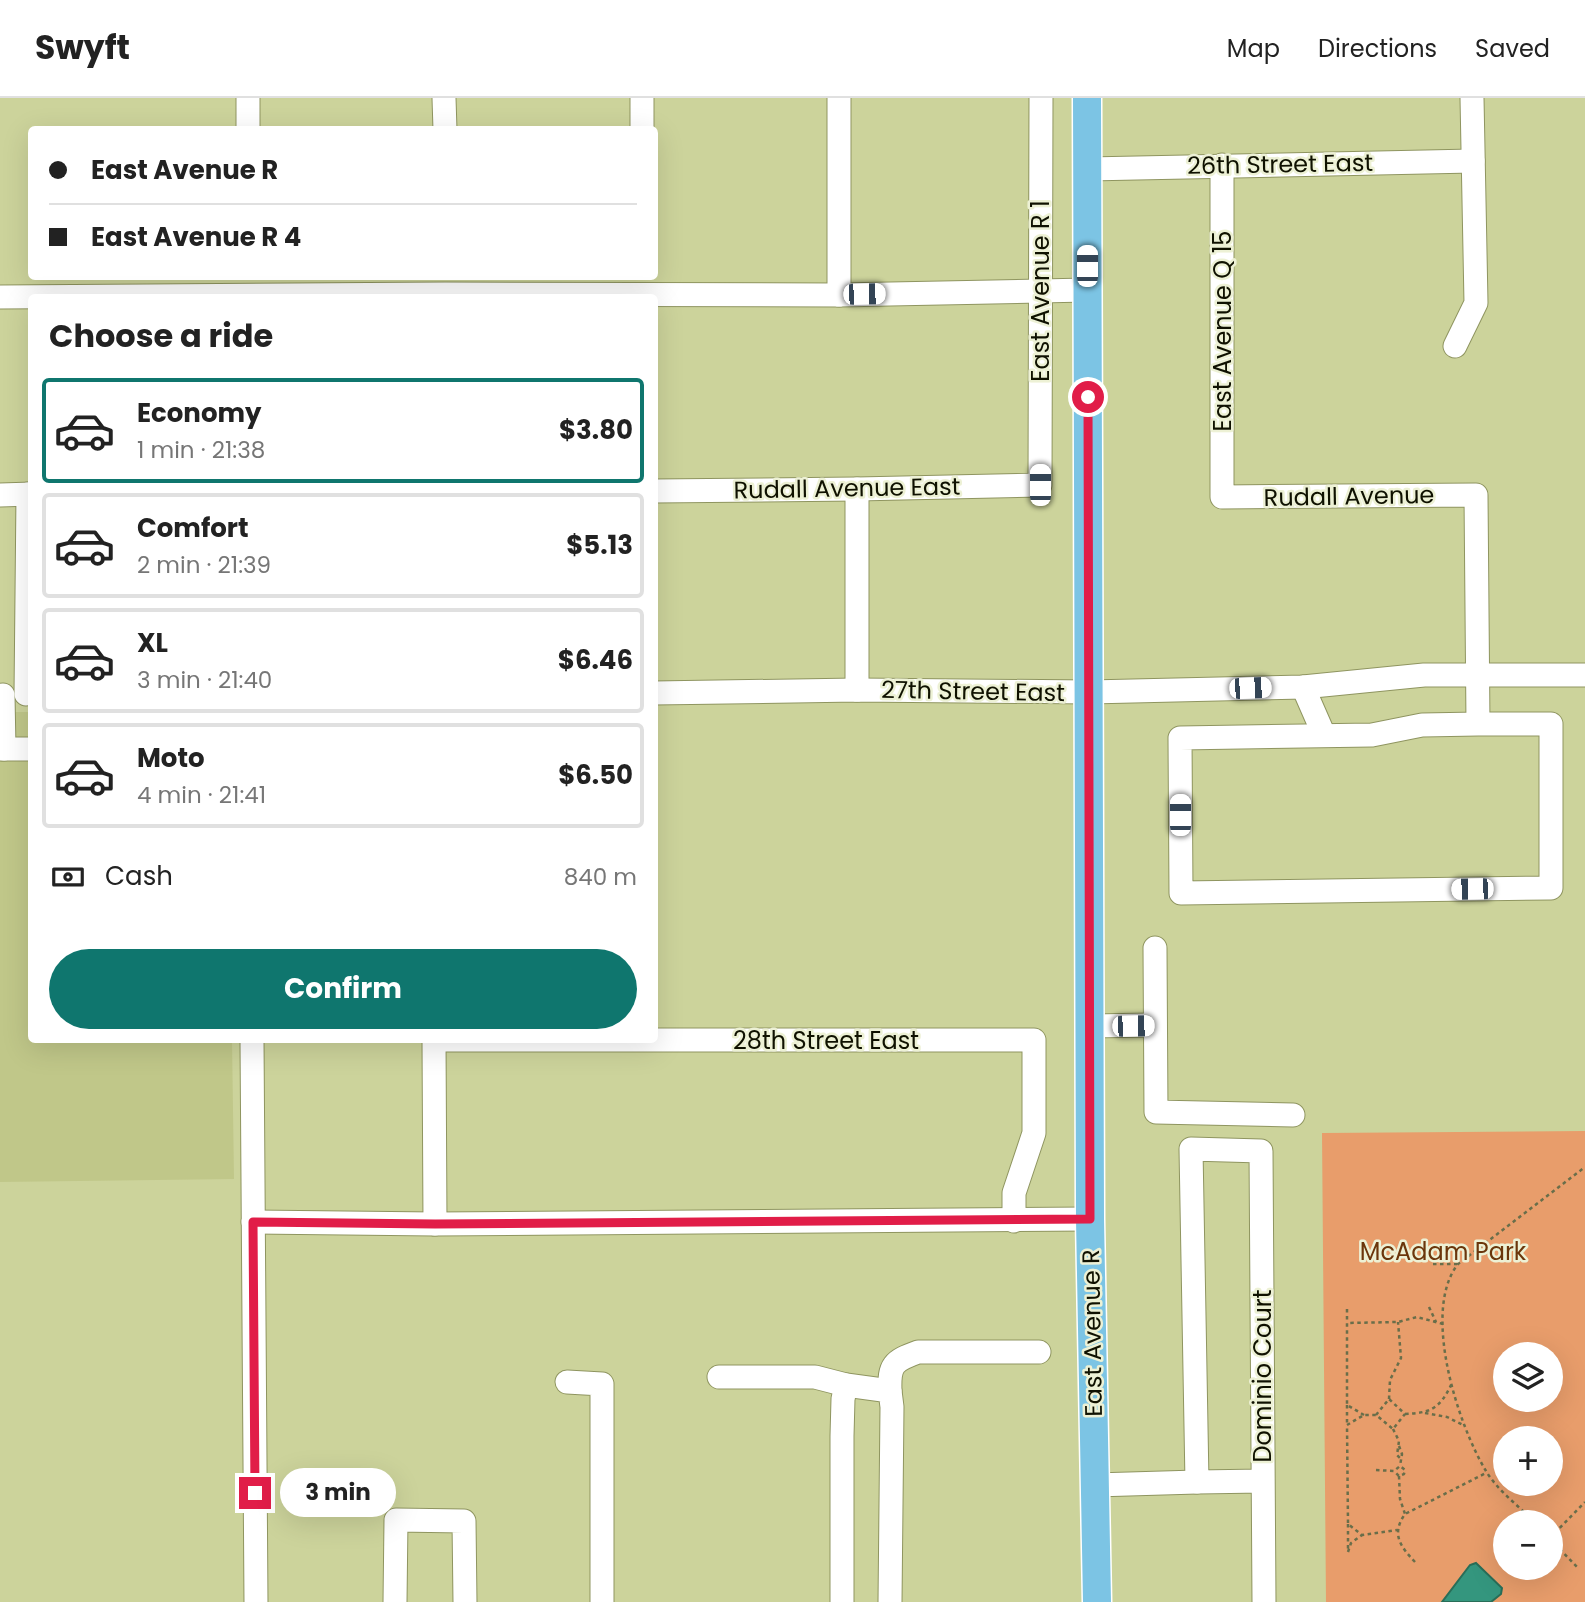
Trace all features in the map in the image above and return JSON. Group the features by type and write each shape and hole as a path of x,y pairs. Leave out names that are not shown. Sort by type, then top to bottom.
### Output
{"main road":[{"name":"East Avenue R","path":"1087,98 1090,1219 1097,1602"}],"street":[{"path":"248,98 248,126"},
{"path":"444,98 444,126"},
{"path":"642,98 642,126"},
{"path":"839,98 839,295"},
{"name":"East Avenue R 1","path":"1040,485 1041,98"},
{"path":"1455,346 1476,303 1472,98"},
{"name":"26th Street East","path":"1088,169 1473,161"},
{"name":"East Avenue Q 15","path":"1222,165 1222,498"},
{"path":"106,294 445,285 643,286 839,295 1087,290"},
{"path":"0,297 28,296"},
{"name":"Rudall Avenue East","path":"658,491 1040,485"},
{"path":"857,489 857,690"},
{"path":"0,495 28,495"},
{"name":"Rudall Avenue","path":"1222,498 1476,495 1479,676"},
{"name":"27th Street East","path":"658,693 857,690 1090,692 1303,687 1424,675 1585,675"},
{"path":"1478,724 1479,676"},
{"path":"1303,687 1324,736"},
{"path":"28,694 1,695 2,749 28,749"},
{"path":"1422,724 1478,724 1551,724 1551,888 1181,893 1180,738 1372,735 1422,724"},
{"path":"1155,948 1156,1112 1293,1115"},
{"path":"1090,1026 1154,1025"},
{"name":"28th Street East","path":"658,1040 1034,1040 1034,1133 1014,1192 1014,1221"},
{"path":"252,1043 256,1602"},
{"path":"434,1043 435,1224"},
{"name":"Dominio Court","path":"1197,1482 1191,1149 1261,1151 1264,1602"},
{"path":"253,1222 435,1224 1090,1219"},
{"path":"890,1602 890,1371 900,1359 918,1352 1039,1352"},
{"path":"719,1377 815,1377 846,1385 890,1391"},
{"path":"567,1382 601,1384 602,1602"},
{"path":"842,1602 842,1436 846,1385"},
{"path":"1095,1485 1262,1481"},
{"path":"395,1602 396,1520 464,1521 465,1602"}],"path":[{"path":"1522,1510 1487,1473 1451,1384 1445,1356 1443,1324 1448,1283 1458,1264 1585,1167"},
{"path":"1433,1264 1458,1264"},
{"path":"1429,1307 1437,1324"},
{"path":"1347,1309 1348,1552 1351,1543 1362,1535 1397,1530"},
{"path":"1347,1323 1390,1320 1398,1322 1417,1317 1443,1324"},
{"path":"1376,1415 1389,1399 1390,1380 1401,1358 1398,1322"},
{"path":"1425,1413 1444,1399 1451,1384"},
{"path":"1389,1399 1405,1414 1442,1416 1466,1426"},
{"path":"1347,1405 1364,1415 1376,1415 1396,1433 1401,1459 1400,1466 1394,1471"},
{"path":"1393,1429 1405,1414"},
{"path":"1347,1425 1364,1415"},
{"path":"1399,1476 1404,1474 1405,1470 1400,1466"},
{"path":"1376,1470 1394,1471 1399,1476 1400,1499 1405,1514"},
{"path":"1415,1562 1402,1548 1397,1530 1405,1514 1487,1473"},
{"path":"1563,1525 1585,1502"},
{"path":"1348,1524 1362,1535"},
{"path":"1563,1552 1577,1567"}],"shaded area":[{"path":"0,712 28,712 28,1043 232,1043 234,1179 0,1182"}],"green space":[{"name":"McAdam Park","path":"1585,1131 1585,1602 1326,1602 1322,1133"}],"water":[{"path":"1476,1563 1502,1588 1501,1594 1491,1602 1442,1602 1470,1565"}],"route":[{"path":"255,1493 253,1222 435,1224 1090,1219 1088,397"}]}
